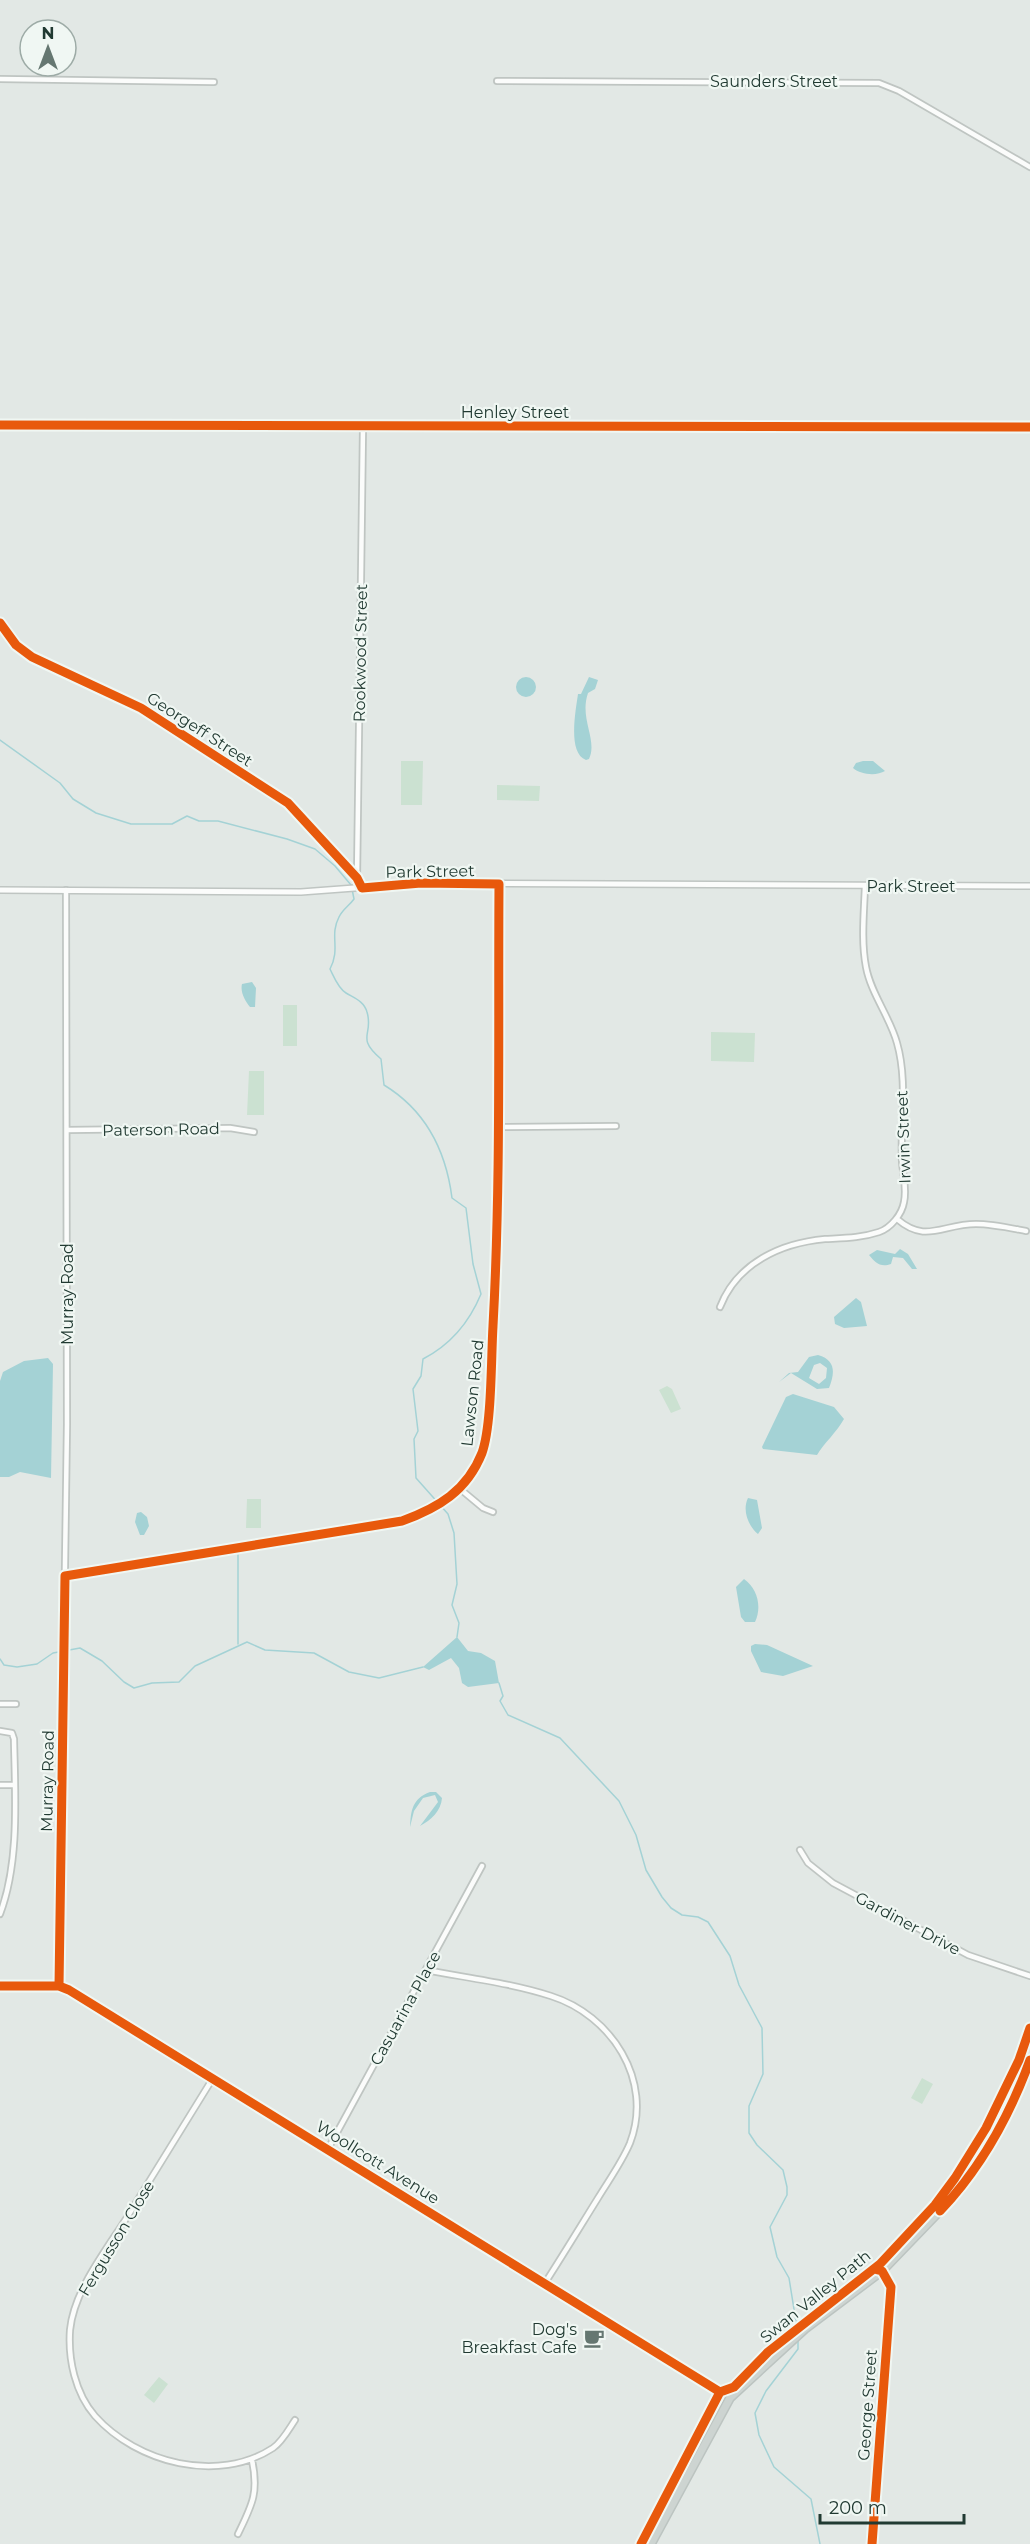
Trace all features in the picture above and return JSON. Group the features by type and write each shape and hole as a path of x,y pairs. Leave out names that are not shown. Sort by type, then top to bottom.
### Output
{"main road":[{"path":"651,2544 697,2455 730,2398 788,2344 882,2271 960,2190 1001,2126 1030,2063"}],"street":[{"path":"0,79 214,82"},
{"name":"Saunders Street","path":"497,81 879,82 899,91 1030,167"},
{"name":"Henley Street","path":"0,425 363,428 1030,427"},
{"name":"Rookwood Street","path":"357,878 363,428"},
{"name":"Georgeff Street","path":"0,623 16,645 32,657 141,708 288,803 357,878 362,888"},
{"name":"Park Street","path":"0,890 301,892 421,883 1030,886"},
{"name":"Lawson Road","path":"65,1576 402,1521 434,1510 459,1488 482,1454 486,1437 496,1269 499,885"},
{"name":"Irwin Street","path":"866,886 863,938 866,967 897,1042 901,1066 902,1164 906,1182 904,1204 897,1219"},
{"name":"Murray Road","path":"59,1986 65,1576 66,890"},
{"path":"498,1127 616,1126"},
{"name":"Paterson Road","path":"67,1130 230,1128 254,1132"},
{"path":"720,1306 727,1290 753,1263 777,1250 823,1240 864,1237 883,1231 897,1219 907,1228 919,1233 976,1224 1026,1231"},
{"path":"459,1488 483,1508 493,1512"},
{"path":"0,1704 16,1704"},
{"path":"0,1731 12,1733 14,1739 15,1785 14,1836 0,1914"},
{"path":"0,1785 15,1785"},
{"name":"Gardiner Drive","path":"800,1850 808,1863 833,1883 968,1955 1030,1976"},
{"name":"Casuarina Place","path":"328,2149 482,1866"},
{"path":"426,1970 551,1996 578,2008 601,2024 627,2059 634,2086 636,2117 630,2142 617,2168 545,2283"},
{"path":"0,1986 59,1986"},
{"name":"Woollcott Avenue","path":"59,1986 213,2078 730,2398"},
{"name":"Fergusson Close","path":"213,2078 95,2269 75,2307 69,2351 81,2392 95,2415 132,2444 180,2465 203,2468 252,2460 276,2447 295,2420"},
{"name":"George Street","path":"872,2544 891,2287 882,2271"},
{"path":"238,2534 255,2497 256,2481 252,2460"}],"green space":[{"path":"401,761 423,761 422,805 401,805"},
{"path":"497,785 540,786 539,801 497,800"},
{"path":"283,1005 297,1005 297,1046 283,1046"},
{"path":"711,1032 755,1033 754,1062 711,1061"},
{"path":"249,1071 264,1071 264,1115 247,1115"},
{"path":"667,1386 672,1389 681,1409 671,1413 659,1390"},
{"path":"247,1499 261,1499 261,1528 246,1528"},
{"path":"922,2078 933,2084 922,2104 911,2098"},
{"path":"159,2377 168,2384 154,2403 144,2395"}],"water":[{"path":"522,677 530,677 536,683 536,691 530,697 522,697 516,691 516,683"},
{"path":"589,677 598,680 595,689 588,693 586,703 591,752 589,759 586,760 576,749 574,730 578,694 581,694"},
{"path":"873,761 885,771 869,774 853,768 856,763"},
{"path":"252,982 256,988 255,1007 250,1007 242,990 242,984"},
{"path":"900,1249 908,1254 917,1269 912,1269 903,1258 893,1257 891,1264 881,1265 869,1255 877,1250 895,1254"},
{"path":"856,1298 861,1302 867,1326 844,1328 835,1324 834,1317"},
{"path":"818,1355 831,1364 833,1372 829,1388 817,1389 791,1373 779,1382 789,1373 798,1372 809,1357","holes":["820,1363 827,1368 826,1378 819,1384 809,1378 814,1365"]},
{"path":"48,1358 53,1364 51,1478 20,1472 9,1477 0,1477 0,1381 3,1372 24,1361"},
{"path":"793,1394 834,1407 844,1419 817,1455 763,1449 762,1447 786,1397"},
{"path":"748,1498 757,1500 762,1528 758,1534 751,1527 747,1518"},
{"path":"141,1512 147,1517 149,1526 144,1535 140,1535 135,1522 137,1513"},
{"path":"744,1579 753,1588 757,1599 758,1610 755,1622 745,1622 741,1617 736,1587"},
{"path":"457,1637 468,1651 481,1653 495,1661 499,1683 468,1687 462,1683 459,1668 451,1658 429,1670 423,1667"},
{"path":"767,1645 813,1666 783,1676 761,1672 751,1651 751,1646"},
{"path":"430,1792 436,1792 442,1798 438,1811 420,1826 438,1802 435,1795 423,1798 414,1811 410,1827 411,1815 416,1802"}],"waterway":[{"path":"0,740 60,783 73,799 96,813 131,824 172,824 187,816 199,821 218,821 287,839 315,849 335,866 351,885"},
{"path":"352,889 354,899 336,924 335,955 330,969 341,988 366,1008 369,1020 367,1041 373,1052 381,1059 384,1085 398,1095 422,1119 439,1148 452,1198 466,1208 473,1264 481,1294 471,1314 458,1332 442,1347 423,1359 421,1376 413,1389 418,1431 414,1439 416,1478 448,1514 454,1533 457,1584 452,1605 459,1623 457,1637"},
{"path":"238,1555 238,1644"},
{"path":"0,1659 4,1665 17,1667 37,1664 53,1653 80,1648 102,1661 124,1682 134,1688 152,1683 179,1682 195,1666 247,1642 265,1650 314,1653 349,1672 379,1678 423,1667"},
{"path":"499,1683 503,1696 500,1701 508,1715 560,1738 619,1801 636,1835 646,1870 662,1897 671,1908 682,1915 698,1917 708,1922 730,1956 739,1985 762,2028 763,2074 749,2106 749,2133 757,2145 783,2170 787,2195 770,2227 777,2257 789,2278 797,2328"},
{"path":"798,2341 798,2349 766,2391 755,2413 759,2435 774,2467 811,2499 820,2544"}],"cycle path":[{"path":"0,425 1030,427"},
{"path":"0,623 16,645 32,657 141,708 288,803 357,878 362,888 421,883 499,884 497,1216 491,1391 488,1426 482,1453 476,1466 460,1488 439,1504 402,1521 65,1576 59,1986"},
{"path":"0,1986 59,1986 69,1990 720,2392"},
{"name":"Swan Valley Path","path":"641,2544 720,2392 734,2387 768,2352 880,2264 935,2205 986,2128 1019,2060 1030,2028"},
{"path":"940,2211 955,2195 981,2159 1013,2101 1030,2060"},
{"name":"Swan Valley Path","path":"872,2544 891,2287 882,2271 874,2269"}],"place":[{"name":"Dog's Breakfast Cafe","path":"594,2338"}]}
